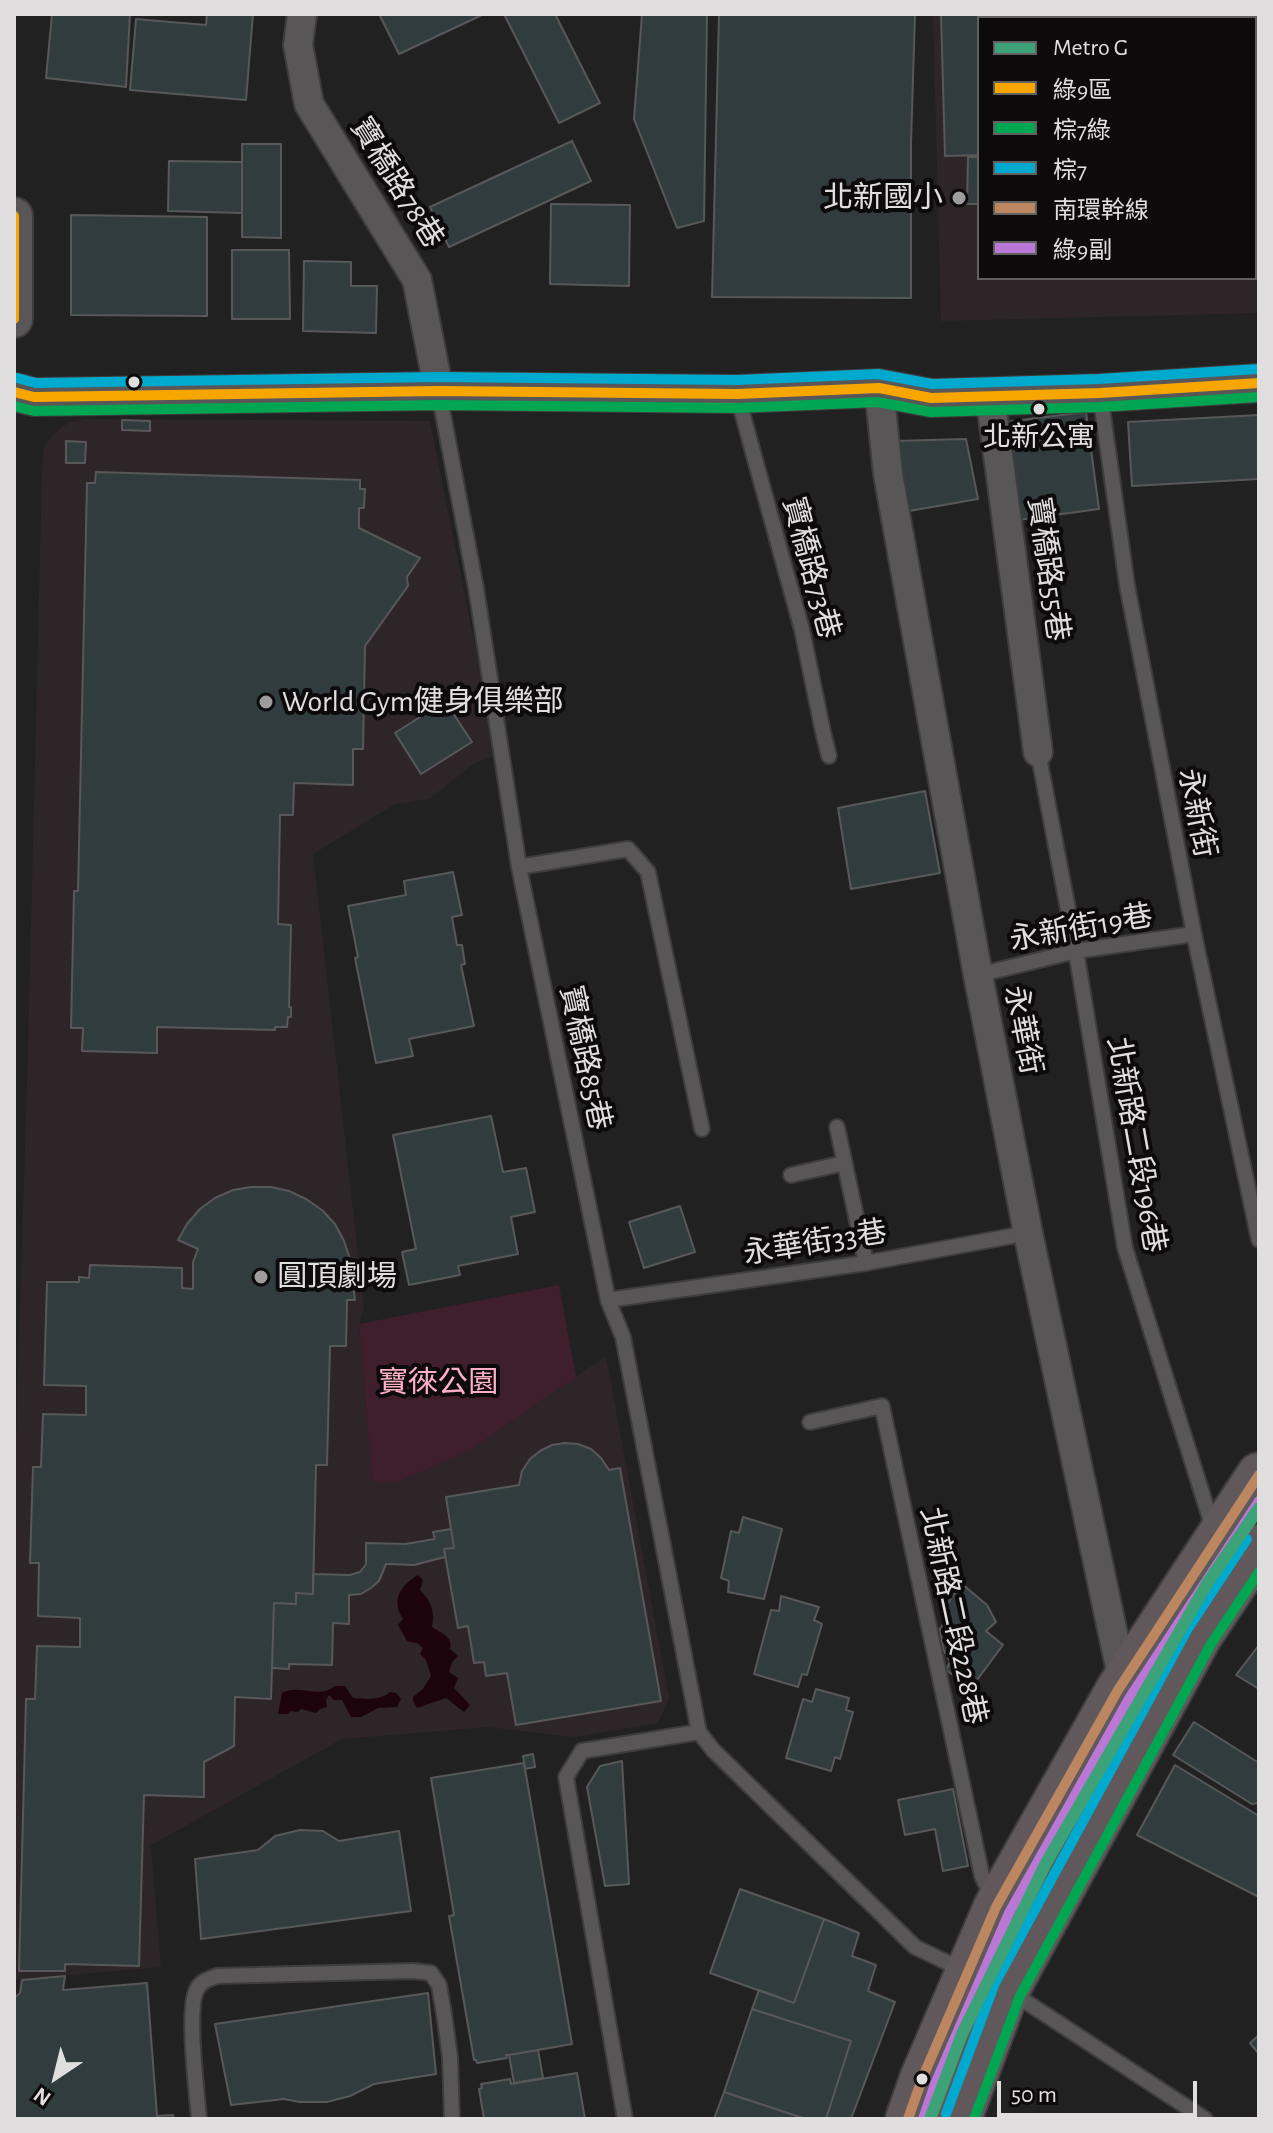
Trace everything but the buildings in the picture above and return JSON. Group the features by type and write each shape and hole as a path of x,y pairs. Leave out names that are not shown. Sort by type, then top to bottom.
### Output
{"main road":[{"path":"908,2119 922,2079 996,1907 1123,1681 1257,1481"},
{"path":"959,2119 1007,1990 1199,1637 1259,1547"}],"street":[{"name":"寶橋路78巷","path":"302,14 298,45 309,104 417,280 439,391"},
{"path":"14,216 14,319"},
{"path":"14,392 34,397 439,391 737,394 879,388 931,398 1100,393 1259,383"},
{"name":"永華街","path":"879,388 888,474 978,975 1028,1233 1123,1681"},
{"name":"寶橋路55巷","path":"990,395 1038,752"}],"lane":[{"name":"寶橋路85巷","path":"439,391 476,588 519,867 608,1300 623,1337 699,1732"},
{"name":"永新街","path":"1100,393 1127,585 1194,934 1259,1240"},
{"name":"寶橋路73巷","path":"737,394 802,630 829,756"},
{"name":"北新路二段196巷","path":"1038,752 1076,951 1125,1248 1216,1540"},
{"path":"519,867 628,849 648,872 702,1129"},
{"name":"永新街19巷","path":"978,975 1076,951 1194,934"},
{"path":"837,1127 866,1263"},
{"path":"791,1175 844,1163"},
{"name":"永華街33巷","path":"608,1300 866,1263 1028,1233"},
{"name":"北新路二段228巷","path":"810,1422 882,1406 982,1876 996,1907"},
{"path":"625,2119 566,1777 582,1751 699,1732 713,1750 915,1947 1007,1990 1205,2119"},
{"path":"199,2119 192,2013 196,1990 203,1981 217,1976 413,1971 431,1973 439,1985 450,2057 452,2119"}],"shaded area":[{"name":"北新國小","path":"933,14 1259,14 1259,313 941,321"},
{"path":"85,419 430,421 497,755 475,763 429,799 395,804 313,854 364,1308 359,1324 372,1482 397,1482 469,1451 606,1356 669,1698 658,1723 573,1737 488,1727 342,1739 151,1845 161,1967 14,1980 14,1502 42,470 44,447 55,433 69,422"},
{"path":"418,1575 423,1580 420,1590 431,1607 432,1627 448,1638 450,1649 458,1656 449,1672 458,1678 454,1688 470,1705 464,1712 446,1698 417,1708 413,1701 431,1676 426,1660 420,1654 423,1648 407,1641 398,1625 403,1619 398,1600 406,1584"},
{"path":"335,1686 345,1686 353,1698 377,1698 390,1692 401,1699 397,1707 378,1708 361,1717 351,1717 342,1700 334,1700 329,1695 327,1707 316,1713 301,1709 278,1714 282,1693 289,1690 322,1692"}],"green space":[{"name":"寶徠公園","path":"559,1285 576,1377 469,1451 397,1482 372,1482 359,1324"}],"metro line":[{"name":"G","path":"930,2119 962,2034 1046,1863 1208,1582 1259,1508"}],"transit line":[{"name":"綠9區","path":"14,216 14,319"},
{"name":"棕7","path":"17,378 36,383 439,377 737,380 878,374 932,384 1099,379 1258,369"},
{"name":"綠9區","path":"14,392 34,397 439,391 737,394 879,388 931,398 1100,393 1259,383"},
{"name":"棕7綠","path":"14,406 34,411 439,405 737,408 878,402 931,412 1100,407 1259,397"},
{"name":"南環幹線","path":"908,2119 922,2079 996,1907 1118,1690 1259,1475"},
{"name":"綠9副","path":"923,2119 935,2084 1009,1913 1130,1697 1259,1501"},
{"name":"棕7","path":"946,2114 995,1983 1187,1630 1247,1539"},
{"name":"棕7綠","path":"974,2119 1020,1996 1211,1644 1259,1572"}],"place":[{"name":"北新國小","path":"959,198"},
{"name":"北新公寓","path":"1039,409"},
{"name":"World Gym健身俱樂部","path":"266,702"},
{"name":"圓頂劇場","path":"261,1277"}]}
